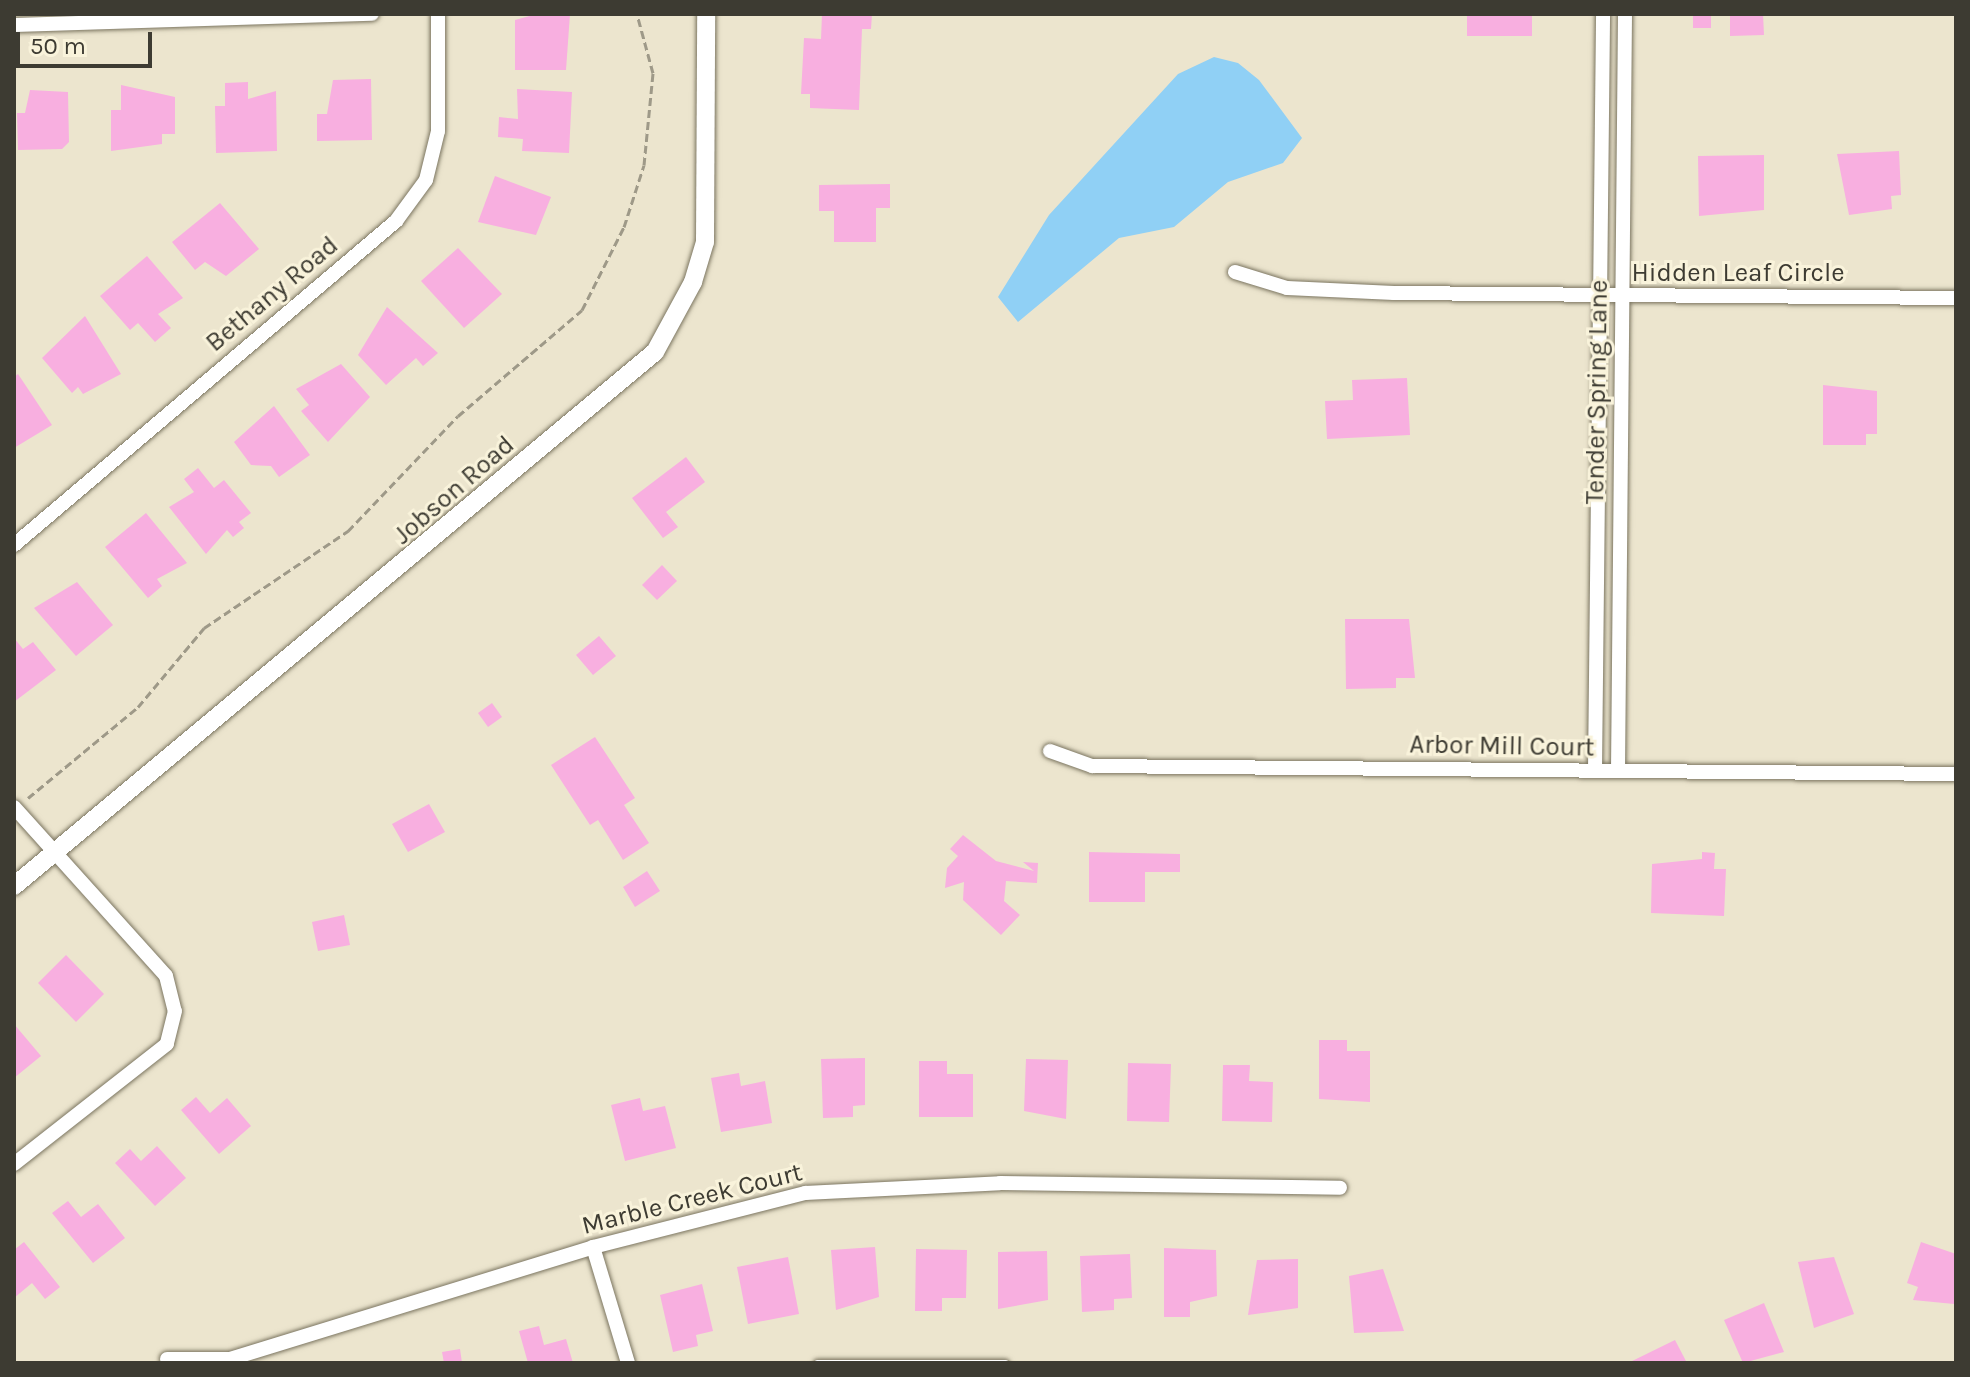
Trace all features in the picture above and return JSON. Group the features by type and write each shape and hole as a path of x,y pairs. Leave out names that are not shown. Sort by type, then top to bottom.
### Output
{"street":[{"path":"14,25 372,14"},
{"name":"Bethany Road","path":"14,545 396,221 426,180 438,131 438,14"},
{"name":"Jobson Road","path":"15,883 655,352 693,282 705,242 706,14"},
{"name":"Tender Spring Lane","path":"1595,771 1603,14"},
{"name":"Tender Spring Lane","path":"1618,771 1625,14"},
{"name":"Hidden Leaf Circle","path":"1235,272 1287,288 1622,297 1956,298"},
{"name":"Arbor Mill Court","path":"1050,751 1092,766 1956,774"},
{"path":"14,807 52,854 166,976 175,1011 167,1044 14,1164"},
{"name":"Marble Creek Court","path":"167,1359 230,1359 593,1247 805,1193 1000,1183 1340,1188"},
{"path":"593,1247 628,1363"}],"lane":[{"path":"817,1363 1005,1363"}],"path":[{"path":"28,798 138,707 204,628 348,531 458,416 582,310 624,227 644,165 653,73 637,14"}],"water":[{"path":"1214,57 1238,63 1259,80 1302,138 1283,163 1228,182 1174,227 1119,238 1018,322 998,297 1049,215 1178,74"}],"building":[{"path":"537,14 570,14 566,70 515,70 515,20"},
{"path":"822,14 872,14 871,29 862,29 859,110 810,108 810,94 801,94 804,38 821,39"},
{"path":"1467,14 1532,14 1532,36 1467,36"},
{"path":"1693,14 1711,14 1711,28 1693,28"},
{"path":"1730,14 1763,14 1764,35 1730,36"},
{"path":"371,79 372,140 317,141 317,114 327,114 333,80"},
{"path":"248,82 248,99 276,91 277,151 216,153 215,106 225,106 225,83"},
{"path":"121,85 175,97 175,134 162,134 162,144 111,151 111,110 121,110"},
{"path":"517,89 572,92 569,153 522,151 523,139 498,137 499,117 518,119"},
{"path":"30,90 68,92 69,142 62,149 18,150 17,113 25,113"},
{"path":"1899,151 1901,195 1891,196 1892,209 1849,215 1837,154"},
{"path":"1764,155 1764,210 1699,216 1698,156"},
{"path":"495,176 551,197 536,235 478,222"},
{"path":"890,184 890,208 876,208 876,242 834,242 834,211 819,211 819,185"},
{"path":"220,203 259,249 226,276 205,262 195,270 172,242"},
{"path":"458,248 502,294 464,328 421,281"},
{"path":"147,256 183,298 158,314 171,328 155,342 138,323 130,330 100,296"},
{"path":"387,307 438,353 423,366 416,358 386,385 358,355"},
{"path":"85,316 121,374 83,394 78,387 72,393 42,358"},
{"path":"341,364 370,397 328,442 301,411 309,405 296,389"},
{"path":"18,374 52,425 14,448 14,377"},
{"path":"1407,378 1410,435 1327,439 1325,401 1353,400 1352,380"},
{"path":"1823,385 1877,391 1877,434 1866,434 1866,445 1823,445"},
{"path":"274,406 310,455 279,477 271,466 251,465 234,442"},
{"path":"686,457 705,482 666,512 678,527 663,538 632,498"},
{"path":"198,468 214,488 224,480 251,513 239,522 244,528 233,537 227,530 206,554 169,507 194,492 184,479"},
{"path":"146,513 187,563 157,579 162,586 148,598 105,547"},
{"path":"662,565 677,581 657,600 642,585"},
{"path":"77,582 113,625 76,656 34,608"},
{"path":"1345,619 1409,619 1415,678 1396,678 1396,688 1346,689"},
{"path":"599,636 616,656 593,675 576,655"},
{"path":"14,638 23,649 33,642 56,670 14,702"},
{"path":"492,703 502,717 488,727 478,713"},
{"path":"595,737 635,798 624,805 649,843 623,860 598,820 590,825 551,765"},
{"path":"429,804 445,832 408,852 392,824"},
{"path":"963,835 996,861 1034,871 1023,862 1038,863 1037,883 1006,881 1004,901 1020,915 1001,935 963,900 964,882 945,888 947,868 958,856 950,849"},
{"path":"1089,852 1180,854 1180,872 1145,872 1145,902 1089,902"},
{"path":"1702,852 1715,853 1714,869 1726,869 1724,916 1651,913 1652,864 1702,859"},
{"path":"647,871 660,891 635,907 623,887"},
{"path":"344,915 350,945 318,951 312,922"},
{"path":"66,955 104,994 76,1022 38,983"},
{"path":"14,1024 41,1056 14,1078"},
{"path":"1319,1040 1347,1040 1347,1051 1370,1051 1370,1102 1319,1099"},
{"path":"865,1058 865,1105 853,1106 853,1117 823,1118 821,1059"},
{"path":"1026,1059 1068,1060 1066,1119 1024,1111"},
{"path":"919,1061 947,1061 947,1074 973,1074 973,1117 919,1117"},
{"path":"1128,1063 1171,1064 1169,1122 1127,1121"},
{"path":"1223,1065 1250,1065 1249,1081 1273,1082 1272,1122 1222,1121"},
{"path":"739,1073 741,1086 765,1081 772,1123 721,1132 711,1078"},
{"path":"196,1097 210,1113 227,1098 251,1126 219,1154 181,1110"},
{"path":"640,1098 643,1111 665,1106 676,1148 625,1161 611,1105"},
{"path":"157,1146 186,1178 155,1206 115,1163 130,1149 141,1161"},
{"path":"68,1201 81,1217 98,1204 125,1238 93,1263 52,1213"},
{"path":"24,1242 60,1287 45,1299 32,1283 14,1298 14,1250"},
{"path":"1921,1242 1956,1254 1954,1304 1913,1300 1918,1287 1907,1283"},
{"path":"875,1247 879,1297 836,1310 831,1250"},
{"path":"1164,1248 1216,1250 1217,1296 1190,1302 1190,1317 1164,1317"},
{"path":"916,1249 967,1250 966,1298 942,1298 942,1311 915,1311"},
{"path":"1047,1251 1048,1300 998,1309 998,1252"},
{"path":"1130,1254 1132,1298 1114,1299 1114,1310 1082,1312 1080,1256"},
{"path":"788,1257 799,1314 748,1324 737,1267"},
{"path":"1834,1257 1854,1314 1814,1328 1798,1262"},
{"path":"1298,1259 1298,1308 1248,1315 1257,1260"},
{"path":"1383,1269 1404,1331 1354,1333 1349,1276"},
{"path":"702,1284 713,1331 696,1335 698,1346 673,1352 660,1295"},
{"path":"1764,1303 1784,1352 1743,1363 1724,1320"},
{"path":"539,1326 544,1345 566,1339 573,1363 528,1363 519,1331"},
{"path":"1675,1340 1687,1363 1628,1363"},
{"path":"460,1349 462,1363 444,1363 442,1352"}]}
